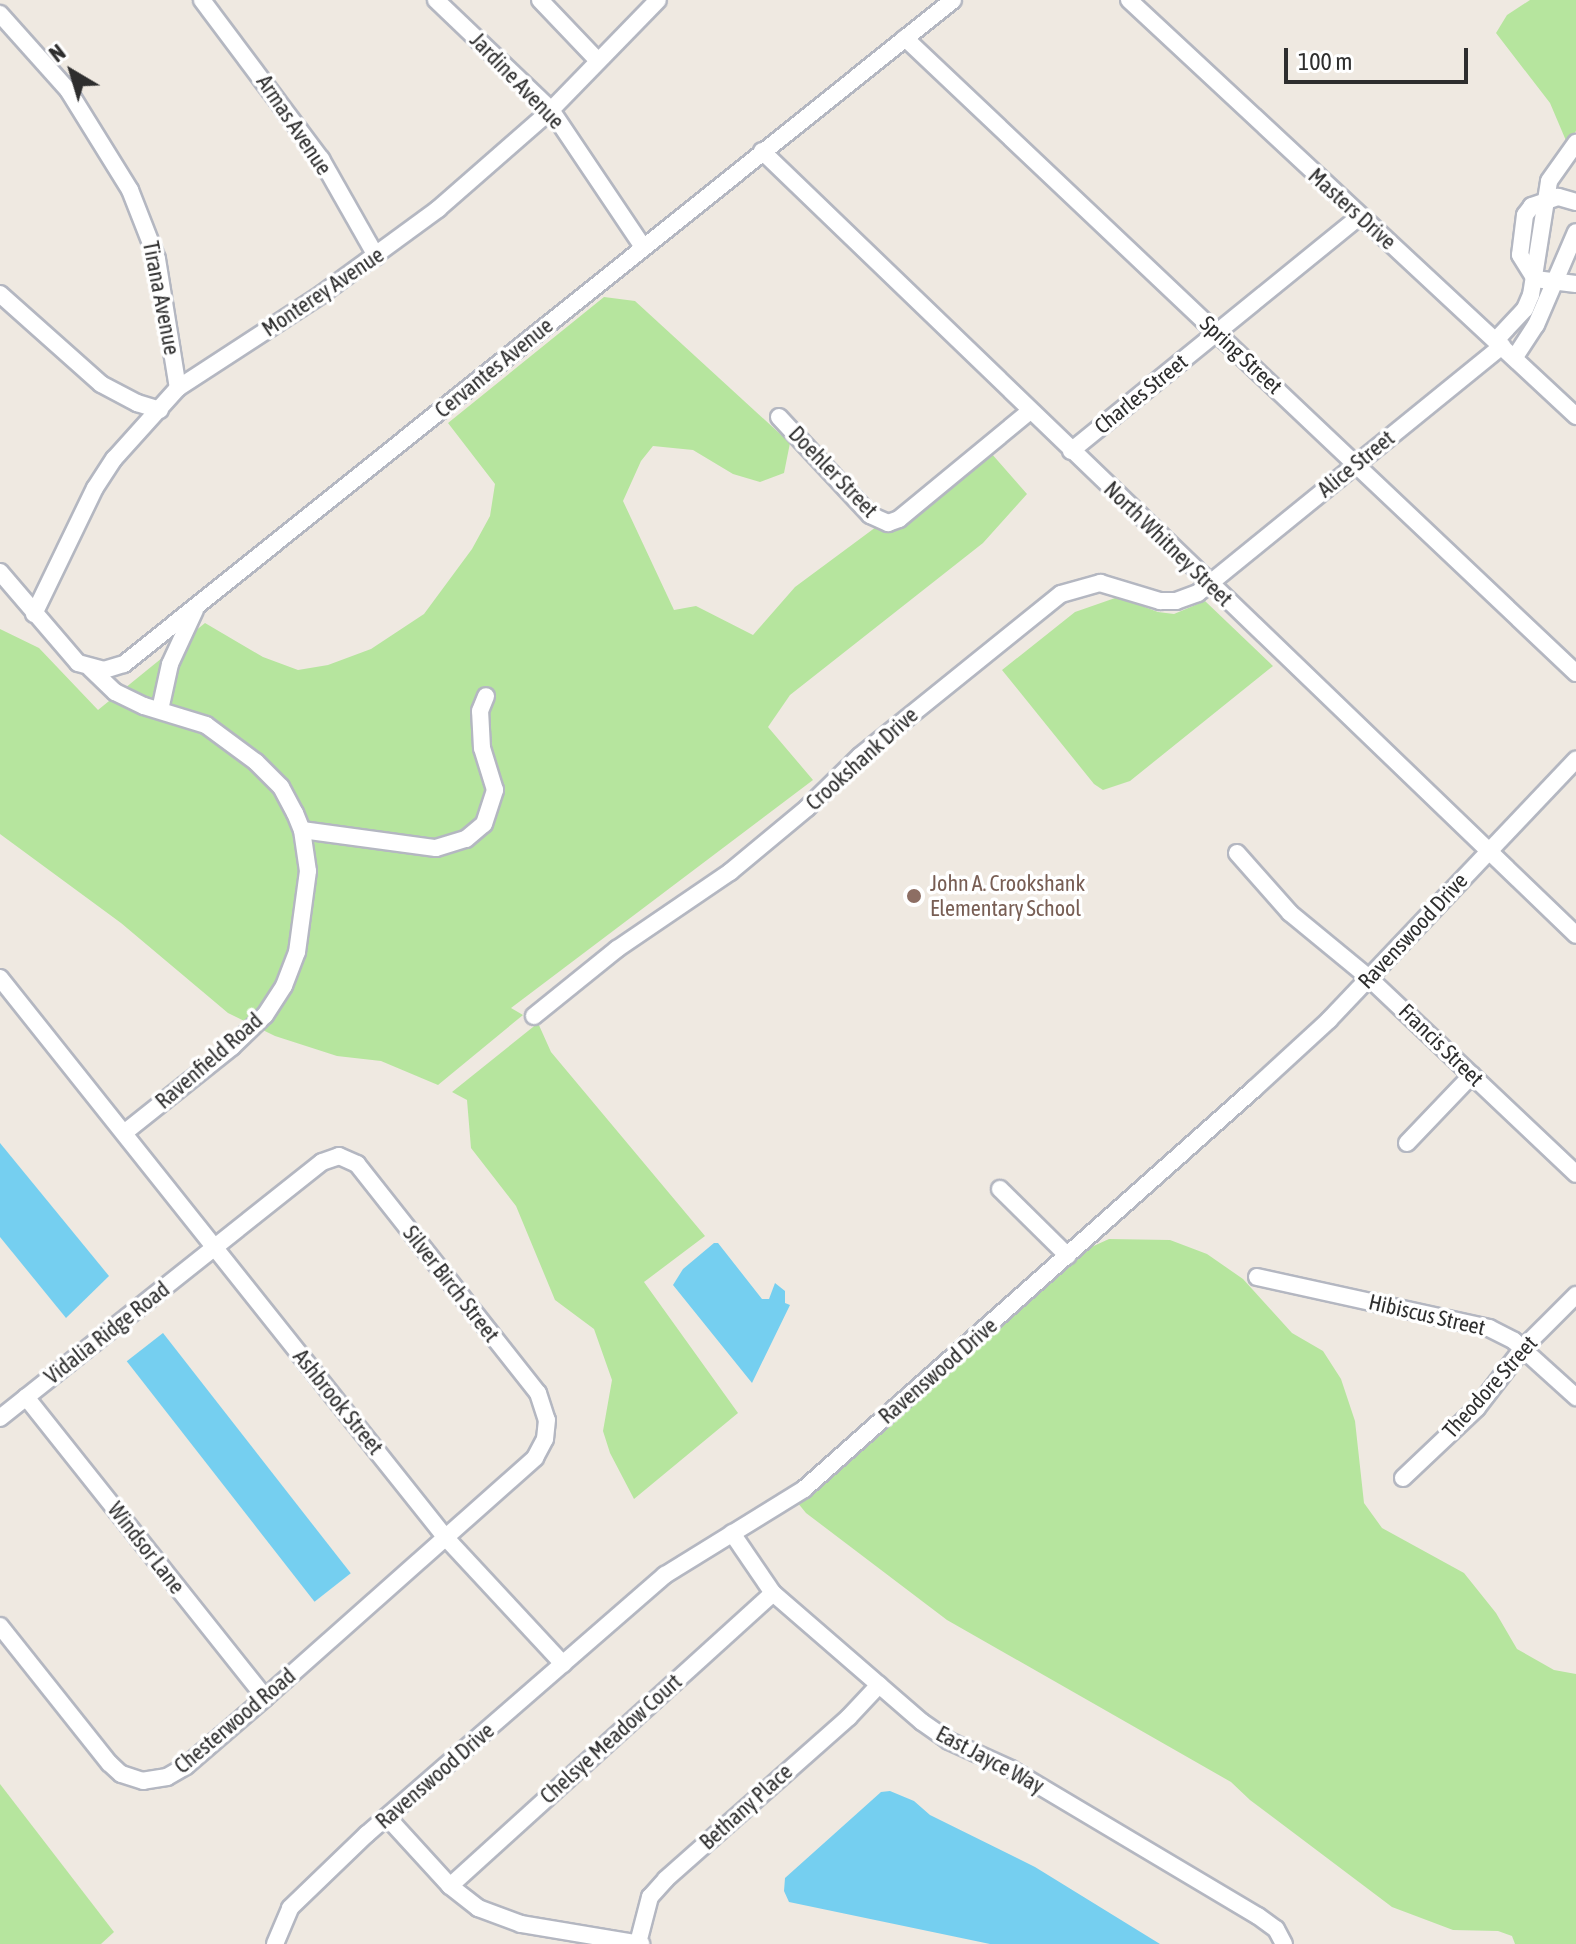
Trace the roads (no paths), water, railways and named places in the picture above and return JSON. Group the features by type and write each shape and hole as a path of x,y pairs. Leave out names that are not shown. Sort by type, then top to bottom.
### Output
{"street":[{"name":"Armas Avenue","path":"202,0 321,159 376,256"},
{"name":"Jardine Avenue","path":"436,0 551,110 643,247"},
{"path":"540,0 598,61"},
{"name":"Monterey Avenue","path":"34,614 95,488 114,459 178,388 376,256 438,209 551,110 658,0"},
{"name":"Cervantes Avenue","path":"90,668 111,669 124,664 953,0"},
{"name":"Masters Drive","path":"1129,0 1576,416"},
{"name":"Tirana Avenue","path":"0,14 68,90 130,190 157,259 178,388"},
{"name":"Spring Street","path":"905,38 1576,673"},
{"path":"1504,348 1525,309 1535,279 1549,181 1576,143"},
{"name":"North Whitney Street","path":"762,151 1576,935"},
{"path":"1546,199 1558,197 1576,202"},
{"name":"Charles Street","path":"1071,451 1360,216"},
{"path":"1504,348 1536,325 1576,232"},
{"path":"1535,279 1576,284"},
{"path":"0,294 101,384 137,403 160,410"},
{"name":"Alice Street","path":"1210,584 1504,348"},
{"name":"Doehler Street","path":"779,417 870,515 888,523 899,519 1030,411"},
{"path":"0,572 73,659 90,668"},
{"name":"Crookshank Drive","path":"534,1016 617,949 730,872 807,808 860,756 1061,594 1080,586 1110,583 1153,599 1176,601 1198,593 1210,584"},
{"path":"160,710 170,664 196,606"},
{"name":"Ravenfield Road","path":"90,668 115,692 206,725 256,762 281,787 302,830 308,871 297,952 284,986 252,1029 124,1133"},
{"path":"302,830 436,848 466,839 484,824 495,790 482,748 480,711 486,696"},
{"name":"Ravenswood Drive","path":"275,1944 290,1908 387,1817 665,1575 804,1489 1319,1030 1576,760"},
{"name":"Francis Street","path":"1237,853 1290,913 1369,978 1576,1174"},
{"name":"Ashbrook Street","path":"0,978 446,1538 563,1664"},
{"path":"1407,1143 1472,1075"},
{"name":"Silver Birch Street","path":"215,1248 322,1162 339,1156 357,1164 538,1393 547,1420 545,1439 535,1458 446,1538"},
{"path":"1000,1189 1068,1256"},
{"name":"Vidalia Ridge Road","path":"0,1418 215,1248"},
{"name":"Hibiscus Street","path":"1257,1277 1489,1328 1523,1348 1576,1397"},
{"name":"Theodore Street","path":"1403,1478 1477,1408 1523,1348 1576,1295"},
{"name":"Windsor Lane","path":"26,1397 265,1698"},
{"name":"East Jayce Way","path":"732,1533 773,1593 949,1741 1011,1769 1258,1916 1276,1929 1284,1944"},
{"name":"Chesterwood Road","path":"0,1626 121,1774 143,1781 167,1777 186,1766 446,1538"},
{"name":"Chelsye Meadow Court","path":"450,1886 773,1593"},
{"name":"Bethany Place","path":"640,1944 650,1897 666,1879 849,1717 879,1685"},
{"path":"387,1817 450,1886 478,1908 521,1924 640,1944"}],"water":[{"path":"0,1143 109,1276 66,1318 0,1237"},
{"path":"718,1243 762,1299 769,1299 775,1283 785,1291 785,1303 790,1305 752,1383 673,1285 683,1269"},
{"path":"163,1333 351,1573 315,1602 127,1361"},
{"path":"890,1791 914,1801 930,1815 1035,1867 1160,1944 990,1944 789,1902 784,1891 785,1878 881,1792"}],"place":[{"name":"John A. Crookshank Elementary School","path":"914,896"}]}
